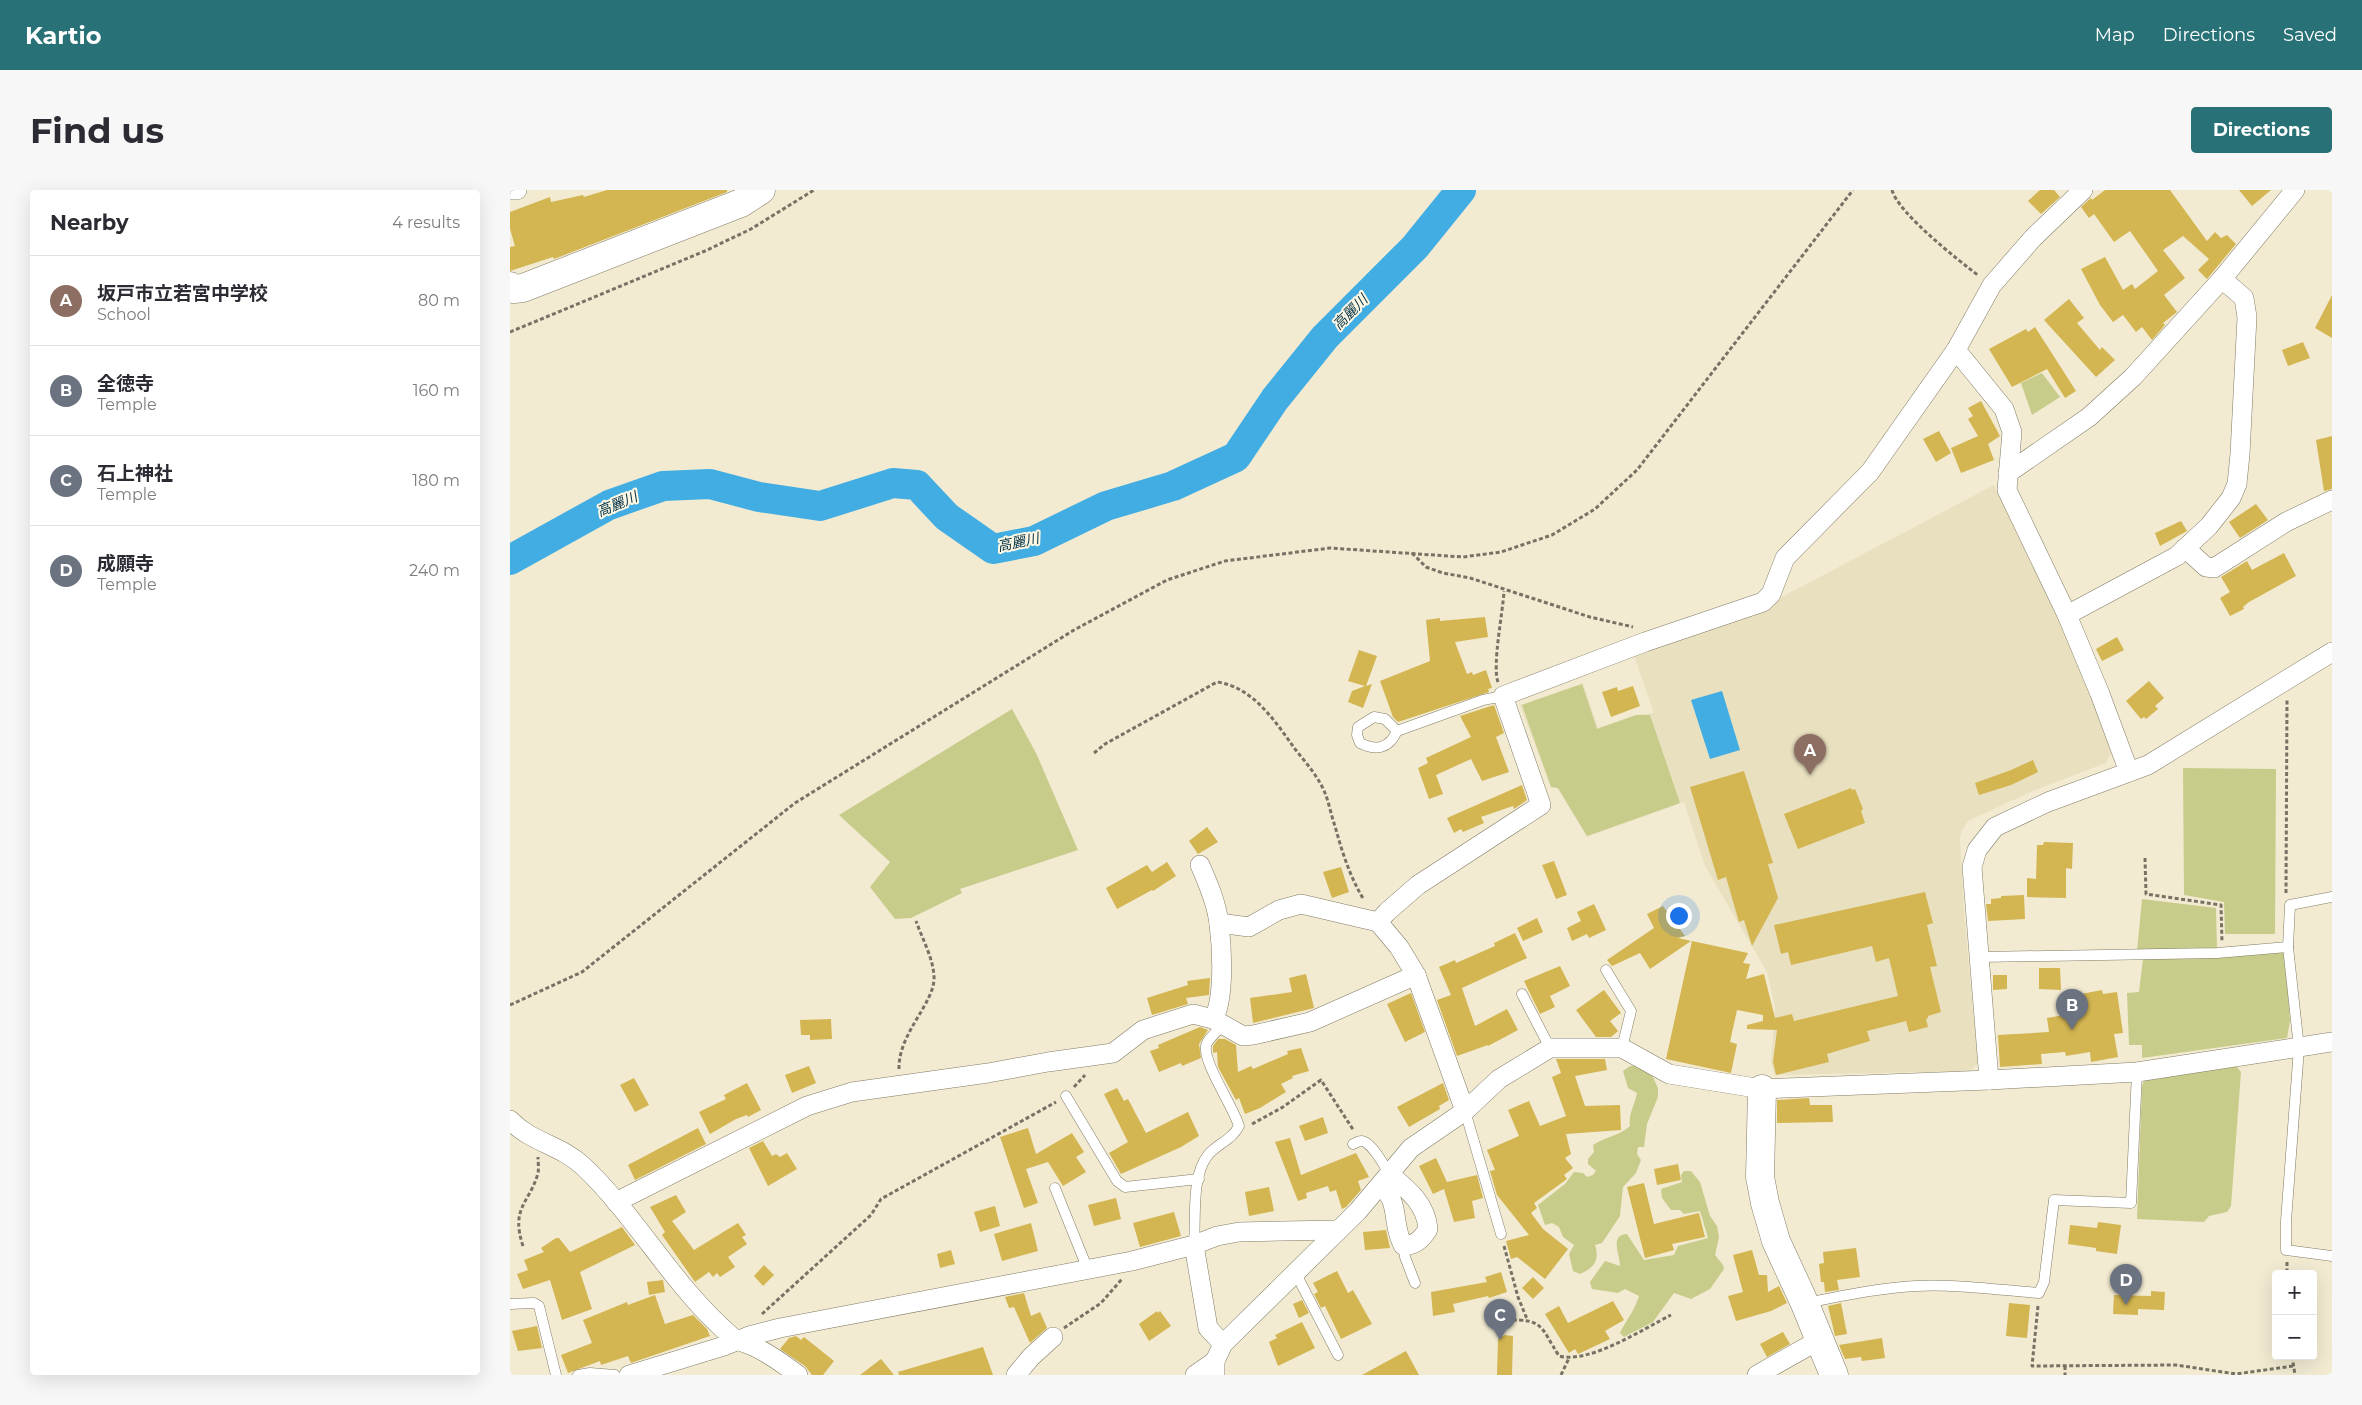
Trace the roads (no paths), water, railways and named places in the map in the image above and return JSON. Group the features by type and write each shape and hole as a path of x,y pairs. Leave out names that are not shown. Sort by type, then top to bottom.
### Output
{"street":[{"path":"510,190 517,190"},
{"path":"1380,920 1418,885 1541,805 1502,696 1763,602 1772,594 1785,558 1870,472 1956,350 1992,285 2033,238 2083,190"},
{"path":"2008,473 2089,417 2133,377 2222,279 2295,190"},
{"path":"510,286 514,289 523,288 746,194"},
{"path":"2067,615 2177,556 2220,514 2231,498 2237,484 2248,317 2244,298 2222,279"},
{"path":"1956,350 2004,409 2012,432 2007,490 2067,615 2100,694 2129,772"},
{"path":"2185,548 2206,567 2214,568 2286,522 2332,500"},
{"path":"1989,1080 1981,957 1972,867 1977,850 1984,838 1995,827 2048,802 2148,765 2332,652"},
{"path":"1200,865 1219,924 1220,1002 1218,1022"},
{"path":"1219,924 1248,927 1279,910 1301,904 1380,920 1416,975 1465,1111"},
{"path":"616,1202 807,1106 852,1092 988,1074 1048,1062 1113,1053 1143,1030 1181,1016 1193,1014 1218,1022 1243,1036 1310,1022 1416,975"},
{"path":"1195,1375 1215,1368 1223,1344 1358,1211 1411,1148 1465,1111 1499,1079 1550,1048 1622,1048 1669,1074 1762,1089 2137,1072 2332,1042"},
{"path":"1762,1089 1760,1177 1765,1203 1776,1241 1805,1304 1834,1375"},
{"path":"510,1120 524,1133 557,1146 584,1167 616,1202 696,1300 743,1338 798,1375"},
{"path":"1385,1179 1413,1194 1428,1219 1428,1229 1417,1242 1403,1245 1396,1228 1394,1202 1385,1179"},
{"path":"629,1375 780,1328 1132,1261 1194,1245 1217,1236 1238,1232 1337,1230"},
{"path":"1194,1245 1208,1328 1223,1344"},
{"path":"1016,1375 1052,1337"},
{"path":"1757,1375 1819,1340"}],"lane":[{"path":"1397,732 1483,700 1502,696"},
{"path":"2332,897 2290,905 2288,948 2299,1048 2286,1221 2286,1250 2332,1256"},
{"path":"1981,957 2222,953 2288,948"},
{"path":"1606,970 1631,1011 1622,1048"},
{"path":"1522,994 1550,1048"},
{"path":"1194,1245 1195,1196 1199,1179 1208,1156 1230,1139 1239,1126 1235,1113 1210,1064 1205,1049 1218,1022"},
{"path":"1805,1304 1860,1292 1917,1286 1964,1287 2039,1293 2044,1282 2054,1200 2131,1203 2137,1072"},
{"path":"1066,1096 1117,1181 1125,1187 1199,1179"},
{"path":"1465,1111 1501,1234"},
{"path":"1357,1142 1375,1152 1385,1179"},
{"path":"1055,1188 1088,1270"},
{"path":"1403,1245 1405,1257 1415,1283"},
{"path":"1295,1272 1338,1355"},
{"path":"510,1304 534,1303 539,1306 556,1375"},
{"path":"578,1375 590,1373 615,1375"}],"water":[{"path":"1722,691 1740,750 1710,759 1691,700"}],"waterway":[{"name":"高麗川","path":"510,560 609,505 663,486 710,484 759,497 820,506 893,483 917,485 947,517 993,549 1034,541 1106,506 1173,486 1236,457 1275,399 1325,337 1415,247 1461,190"}],"place":[{"name":"坂戸市立若宮中学校","path":"1810,775"},
{"name":"全徳寺","path":"2072,1030"},
{"name":"成願寺","path":"2126,1305"},
{"name":"石上神社","path":"1500,1340"}]}
